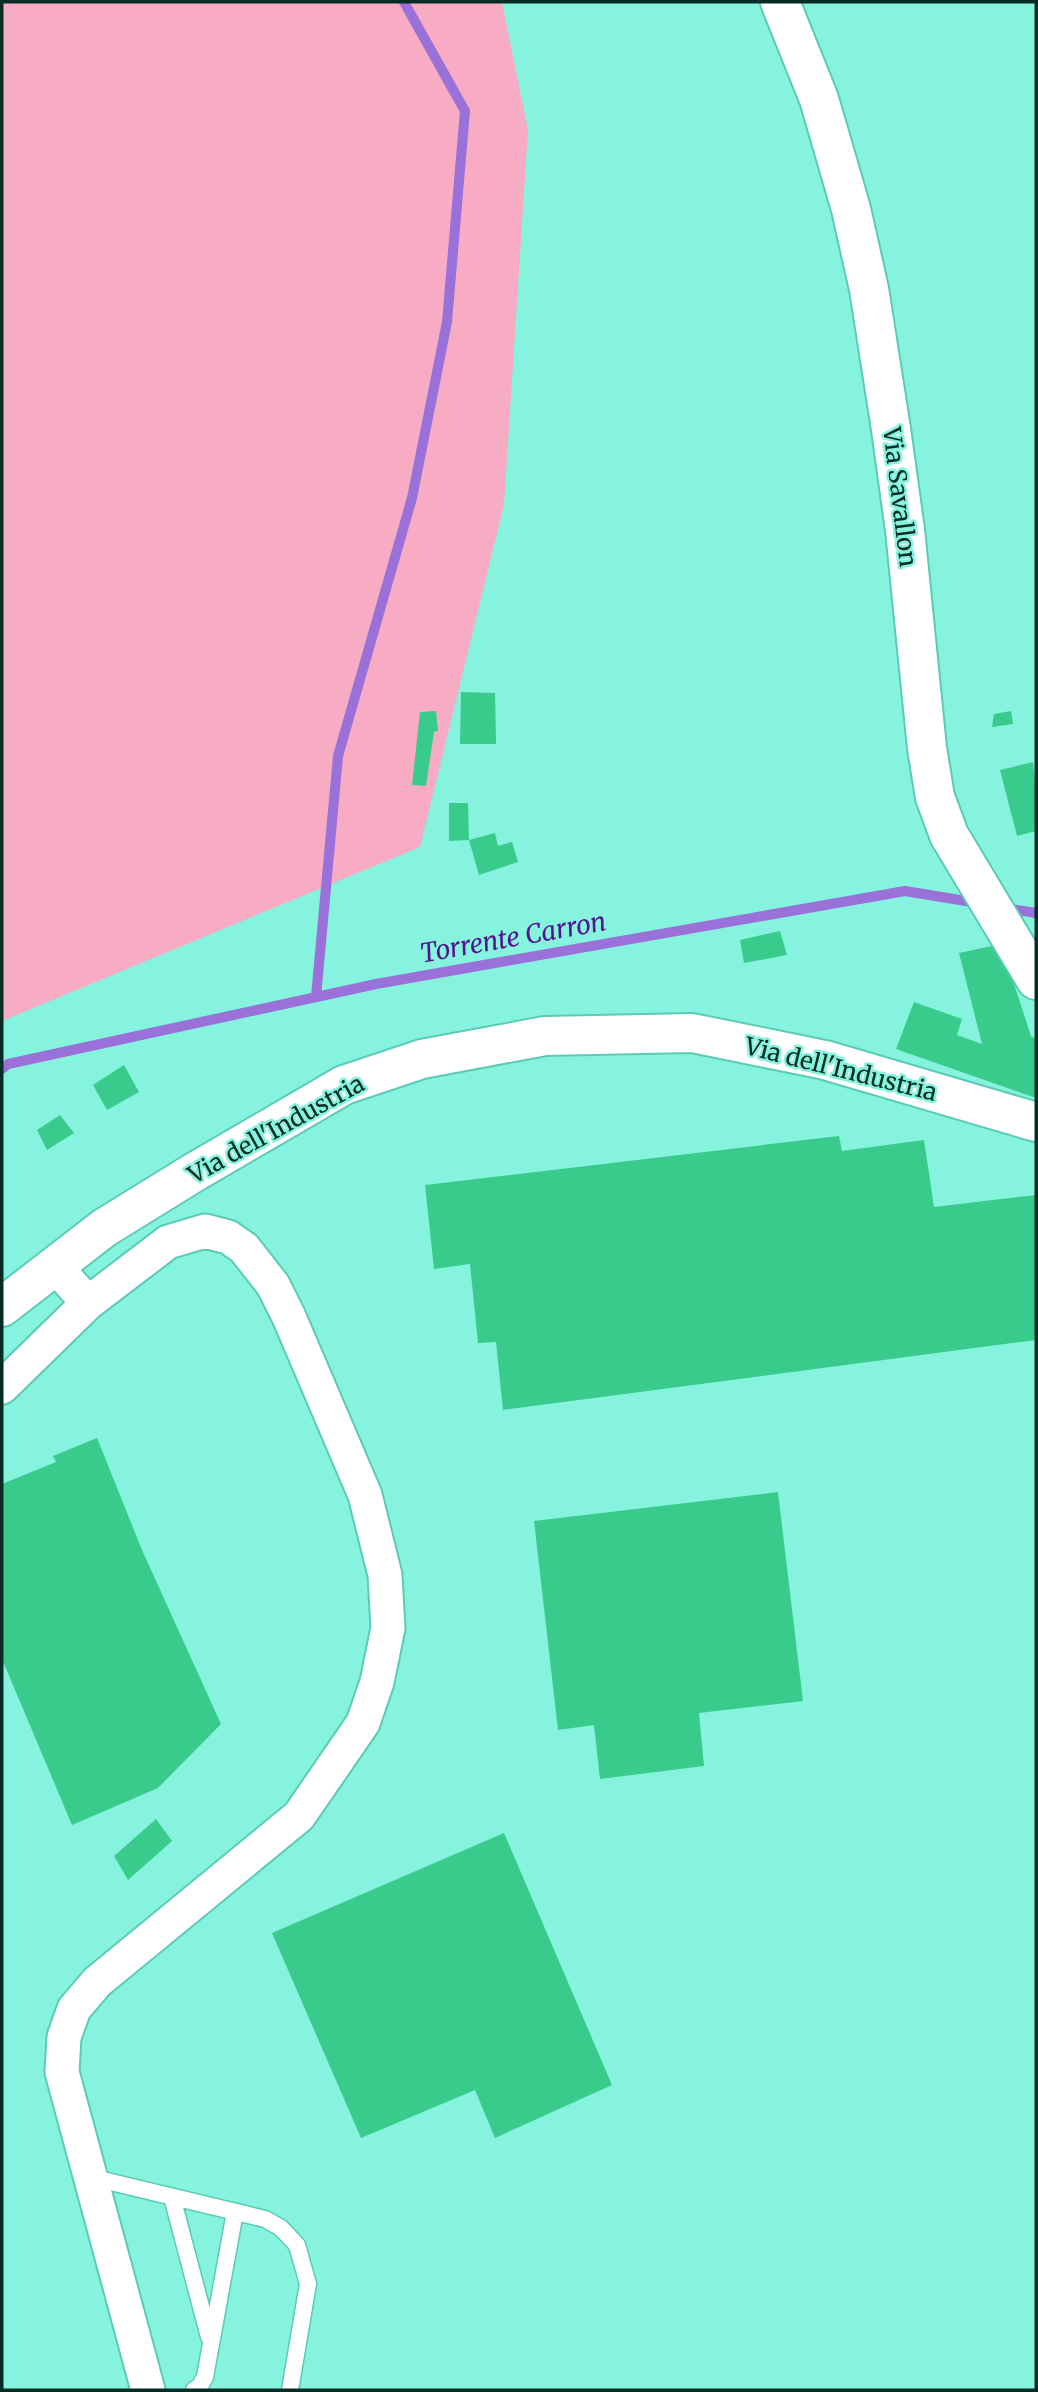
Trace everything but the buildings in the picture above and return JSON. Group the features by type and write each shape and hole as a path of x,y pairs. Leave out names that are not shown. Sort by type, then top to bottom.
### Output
{"street":[{"name":"Via Savallon","path":"780,2 819,99 851,209 869,289 905,530 927,748 935,797 949,835 1036,981"},
{"name":"Via dell'Industria","path":"2,1307 104,1228 344,1085 422,1059 545,1036 692,1033 825,1060 1036,1122"},
{"path":"2,1387 88,1303 168,1242 205,1231 228,1237 244,1248 273,1285 289,1317 365,1495 385,1575 388,1629 377,1682 363,1723 299,1816 97,1982 74,2009 64,2037 62,2072 148,2390"},
{"path":"55,1266 88,1303"}],"lane":[{"path":"90,2177 265,2219 281,2228 297,2245 308,2284 290,2390"},
{"path":"173,2197 211,2344"},
{"path":"194,2390 205,2377 235,2212"}],"shaded area":[{"path":"2,2 502,2 528,130 504,505 420,847 2,1021"}],"waterway":[{"path":"316,997 338,756 412,498 447,322 465,111 404,2"},
{"name":"Torrente Carron","path":"2,1069 8,1064 376,984 905,891 978,903"},
{"name":"Torrente Carron","path":"1005,908 1036,913"}]}
